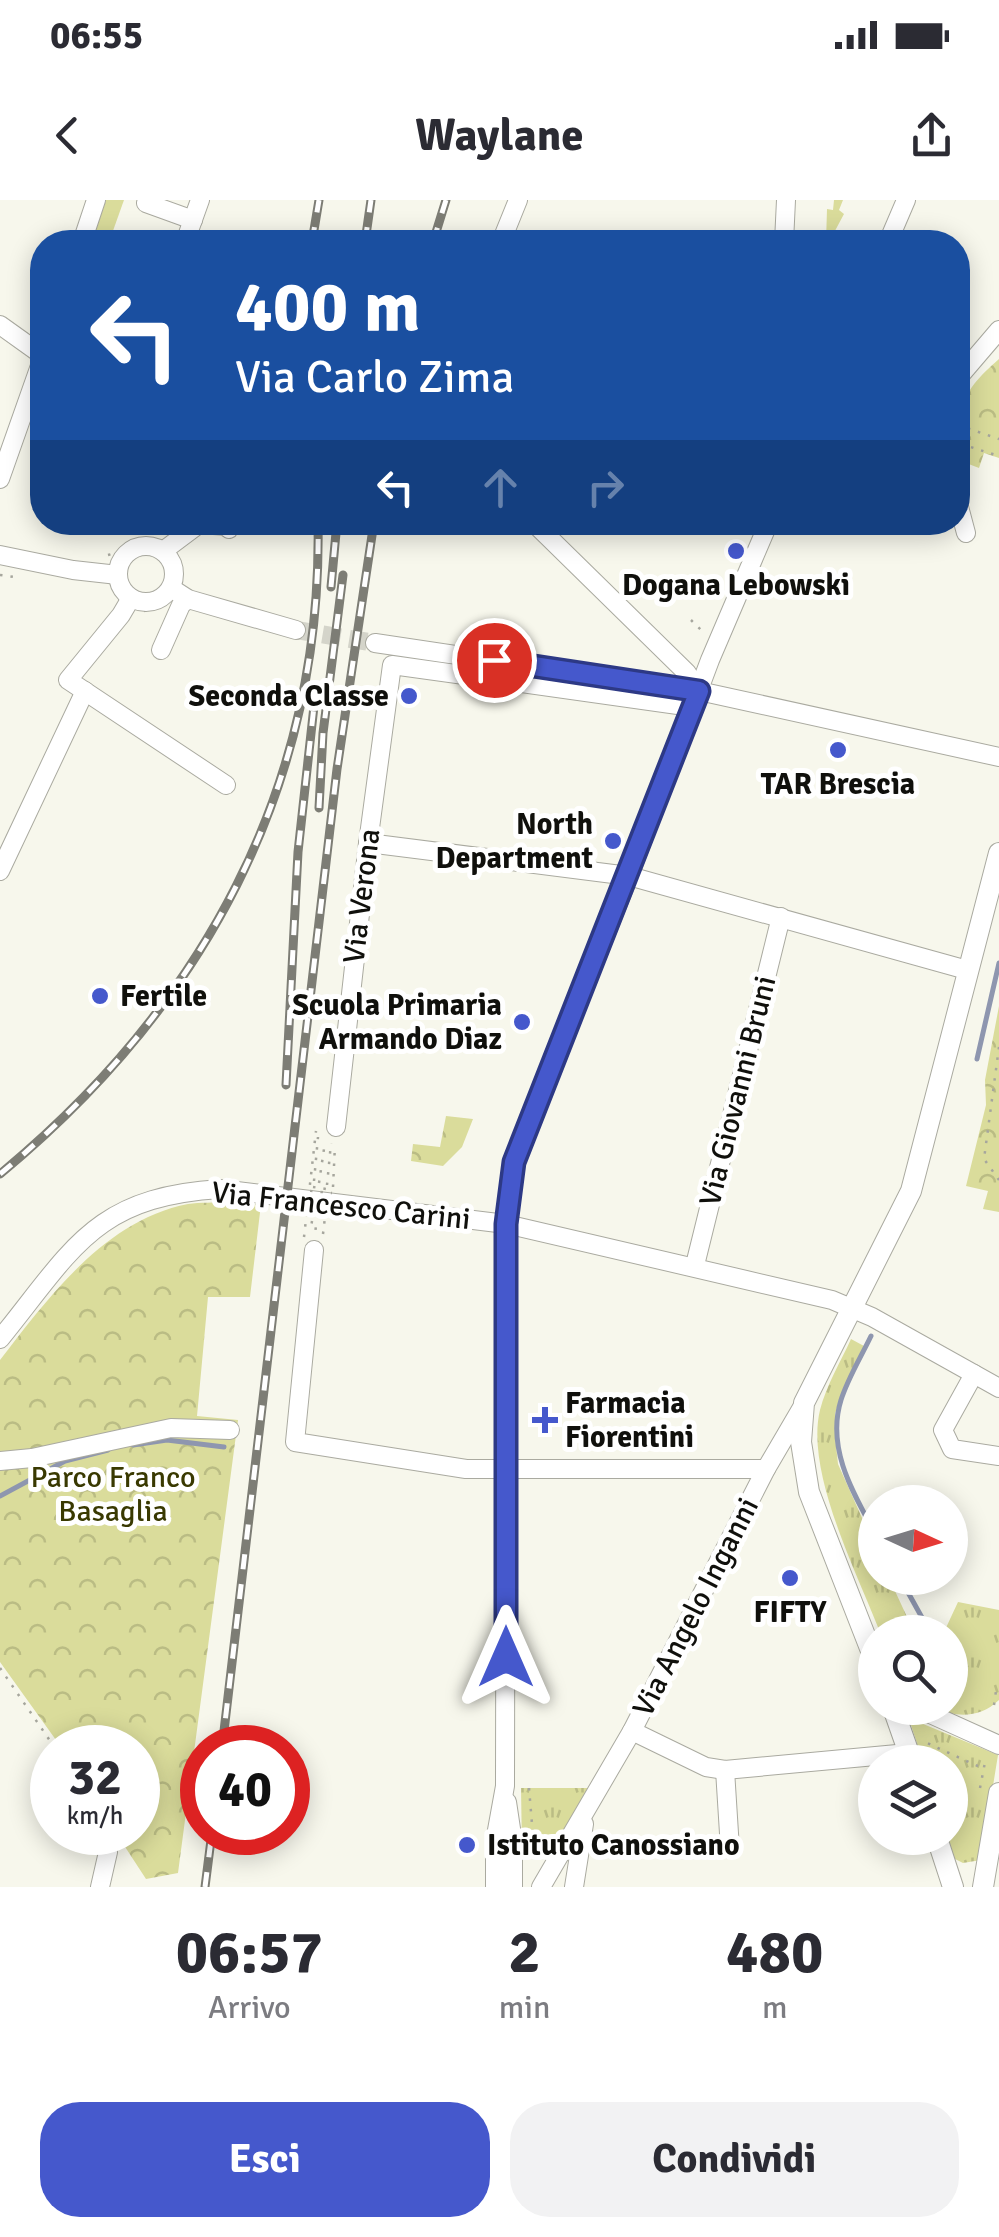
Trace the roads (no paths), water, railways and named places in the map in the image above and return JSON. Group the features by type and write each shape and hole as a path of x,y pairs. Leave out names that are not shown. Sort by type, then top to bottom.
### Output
{"main road":[{"path":"858,1617 809,1492 801,1442 804,1403 911,1191 999,853"},
{"path":"950,1877 969,1873 985,1877 999,1793"}],"street":[{"path":"86,230 96,200"},
{"path":"148,200 146,203 192,220"},
{"path":"189,230 200,200"},
{"path":"506,230 518,200"},
{"path":"785,230 786,200"},
{"path":"893,230 906,200"},
{"path":"0,326 30,349"},
{"path":"970,364 999,330"},
{"path":"0,479 30,393"},
{"path":"159,547 174,568 170,588 158,600 131,598 118,575 129,552 146,546 159,547 179,535"},
{"path":"546,535 687,673 696,699"},
{"path":"513,1887 504,1786 506,1224 514,1162 764,535"},
{"path":"0,555 118,575"},
{"path":"170,588 188,598 296,630"},
{"path":"131,598 68,680 226,785"},
{"path":"162,650 181,605 188,598"},
{"path":"375,642 999,756"},
{"name":"Via Verona","path":"334,1130 392,665 696,699"},
{"path":"0,872 84,691"},
{"path":"368,843 629,876 966,970"},
{"name":"Via Giovanni Bruni","path":"695,1266 781,918"},
{"name":"Via Francesco Carini","path":"0,1339 76,1244 104,1220 175,1192 220,1189 506,1224 695,1266 852,1308 999,1388"},
{"path":"313,1242 294,1442 466,1469 766,1468"},
{"path":"974,1374 943,1430 952,1449 999,1456"},
{"name":"Via Angelo Inganni","path":"542,1887 632,1731 766,1468 804,1403"},
{"path":"0,1461 32,1458 171,1428 230,1430"},
{"path":"949,1725 993,1748"},
{"path":"632,1731 706,1767 725,1770 858,1761"},
{"path":"725,1770 730,1850"},
{"path":"494,1887 495,1841 504,1786"},
{"name":"Via Angelo Inganni","path":"574,1887 586,1809"},
{"path":"513,1854 526,1868 539,1869 557,1860"},
{"path":"100,1887 107,1855"}],"waterway":[{"path":"977,1059 999,963"},
{"path":"858,1502 839,1453 837,1418 841,1400 871,1336"},
{"path":"133,1445 167,1440 224,1447"},
{"path":"0,1496 65,1461 108,1450"},
{"path":"909,1595 921,1615"}],"tunnel":[{"path":"296,630 375,643"}],"railway":[{"path":"314,230 319,200"},
{"path":"367,230 371,200"},
{"path":"437,230 446,200"},
{"path":"0,1174 72,1109 136,1039 191,964 237,885 273,801 299,713 314,620 317,535"},
{"path":"331,587 336,535"},
{"path":"225,1725 337,769 372,535"},
{"path":"319,808 323,733 343,575"},
{"path":"286,1085 298,852 314,706"},
{"path":"205,1887 209,1855"}],"place":[{"name":"Dogana Lebowski","path":"736,551"},
{"name":"Seconda Classe","path":"409,696"},
{"name":"TAR Brescia","path":"838,750"},
{"name":"North Department","path":"613,841"},
{"name":"Fertile","path":"100,996"},
{"name":"Scuola Primaria Armando Diaz","path":"522,1022"},
{"name":"Farmacia Fiorentini","path":"545,1420"},
{"name":"FIFTY","path":"790,1578"},
{"name":"Istituto Canossiano","path":"467,1845"}],"park label":[{"name":"Parco Franco Basaglia","path":"113,1494"}]}
